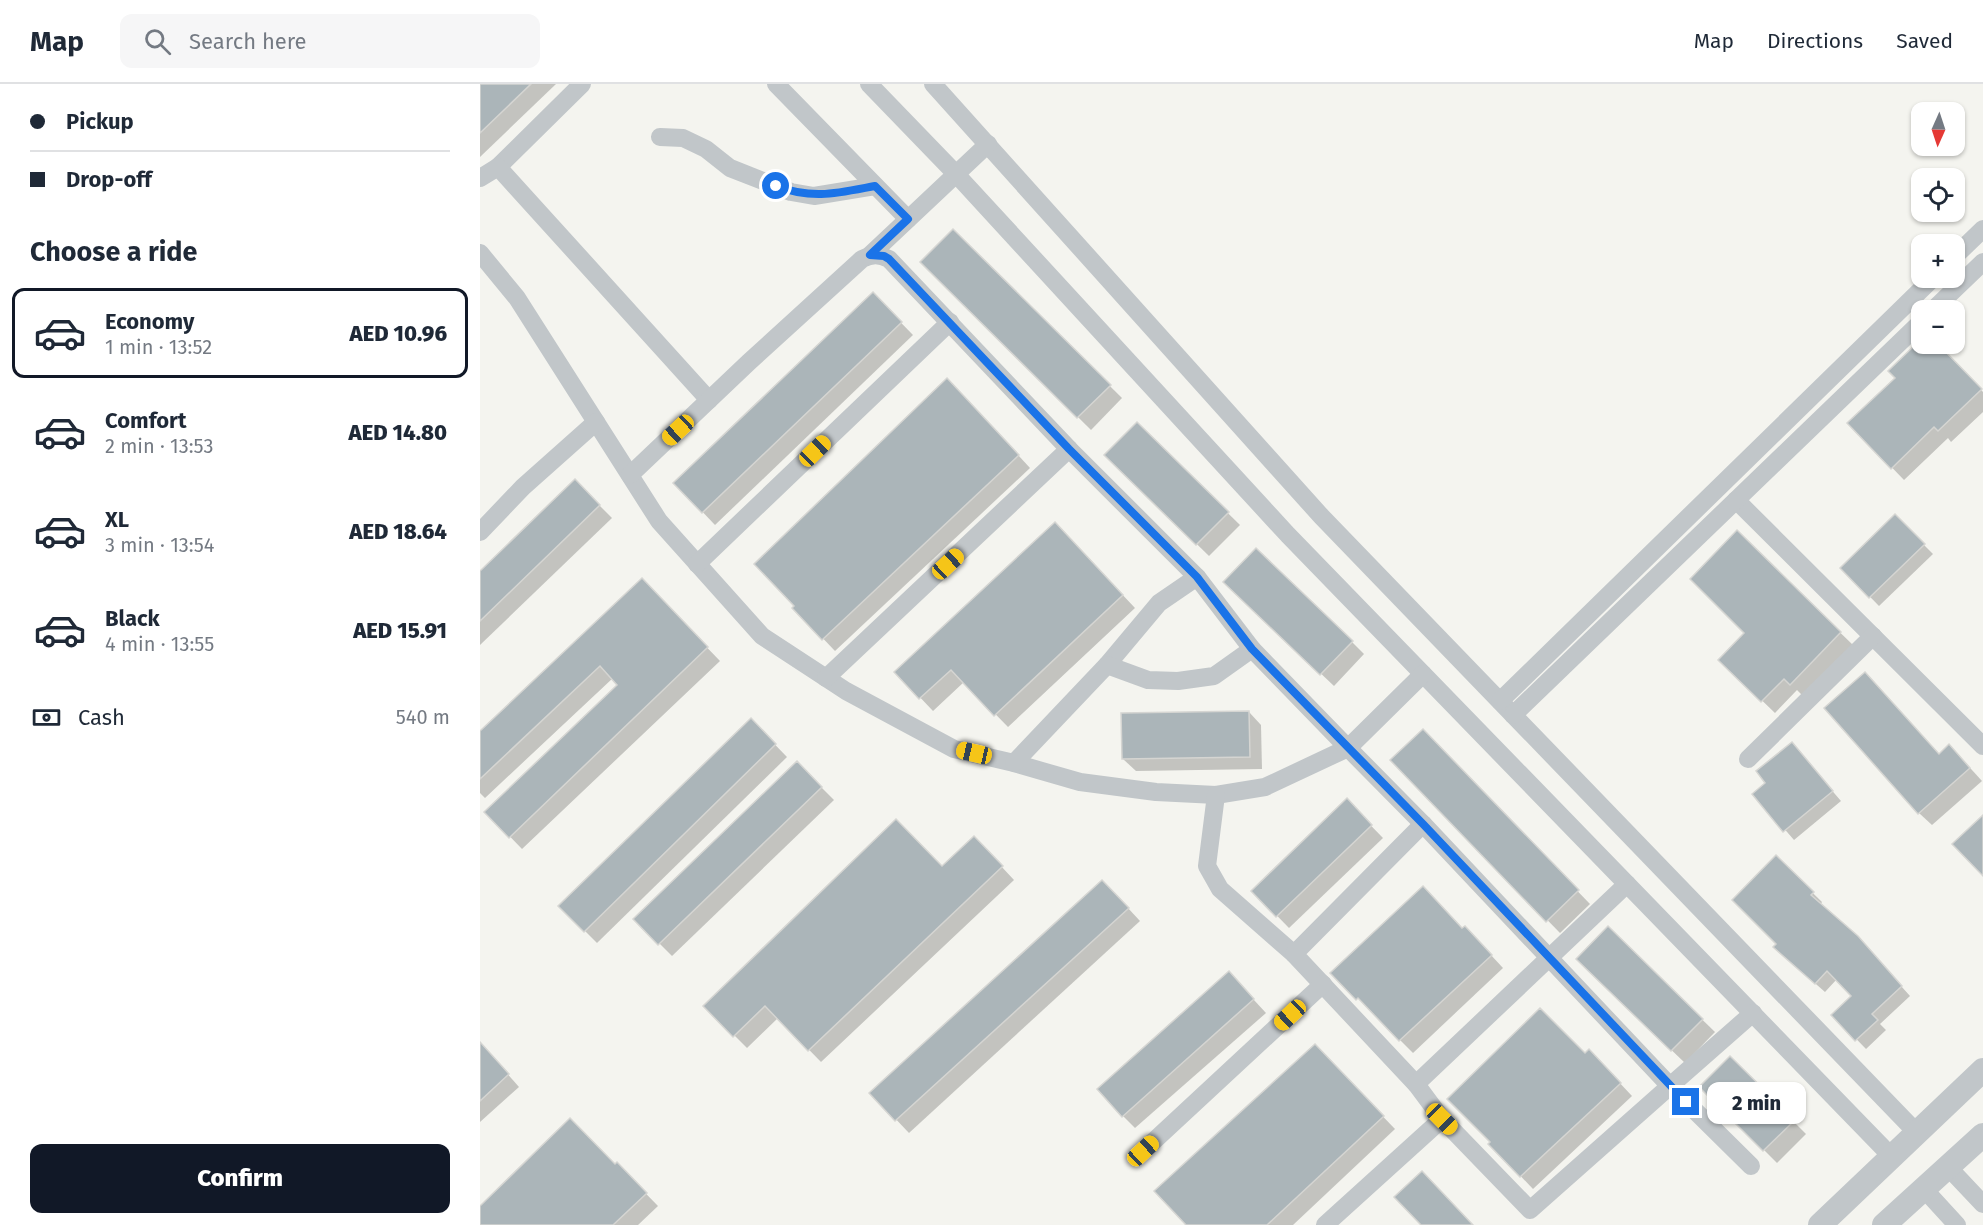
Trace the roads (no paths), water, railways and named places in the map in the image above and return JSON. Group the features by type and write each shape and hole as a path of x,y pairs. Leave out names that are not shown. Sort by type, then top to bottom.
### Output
{"street":[{"path":"480,178 498,167 582,84"},
{"path":"776,84 908,219"},
{"path":"869,84 956,174 1288,536 1892,1157"},
{"path":"933,84 1321,516 1917,1133"},
{"path":"660,137 683,138 706,149 730,168 791,192 814,196 875,186"},
{"path":"630,475 988,144"},
{"path":"498,167 710,400"},
{"path":"1965,246 1983,229"},
{"path":"480,253 517,298 659,521 762,636 846,691 954,749 1080,782 1156,792 1216,795 1265,787 1348,748 1423,674"},
{"path":"870,255 884,256 889,259 950,321 1069,449 1197,577 1252,649 1423,824 1670,1086 1751,1166"},
{"path":"1944,300 1983,263"},
{"path":"1500,701 1923,288"},
{"path":"697,564 950,321"},
{"path":"1513,715 1911,332"},
{"path":"480,532 523,487 596,422"},
{"path":"826,678 1069,449"},
{"path":"1736,500 1983,746"},
{"path":"1014,763 1107,665 1159,603 1197,577"},
{"path":"1748,759 1873,636"},
{"path":"1107,665 1148,680 1178,681 1214,676 1252,649"},
{"path":"1216,795 1207,866 1220,889 1294,954 1323,984 1416,1084 1442,1119 1530,1210 1753,1013"},
{"path":"1294,954 1423,824"},
{"path":"1416,1084 1627,884"},
{"path":"1143,1151 1323,984"},
{"path":"1820,1225 1983,1070"},
{"path":"1325,1225 1442,1119"},
{"path":"1884,1225 1983,1135"},
{"path":"1948,1167 1983,1204"},
{"path":"1924,1189 1958,1225"}]}
